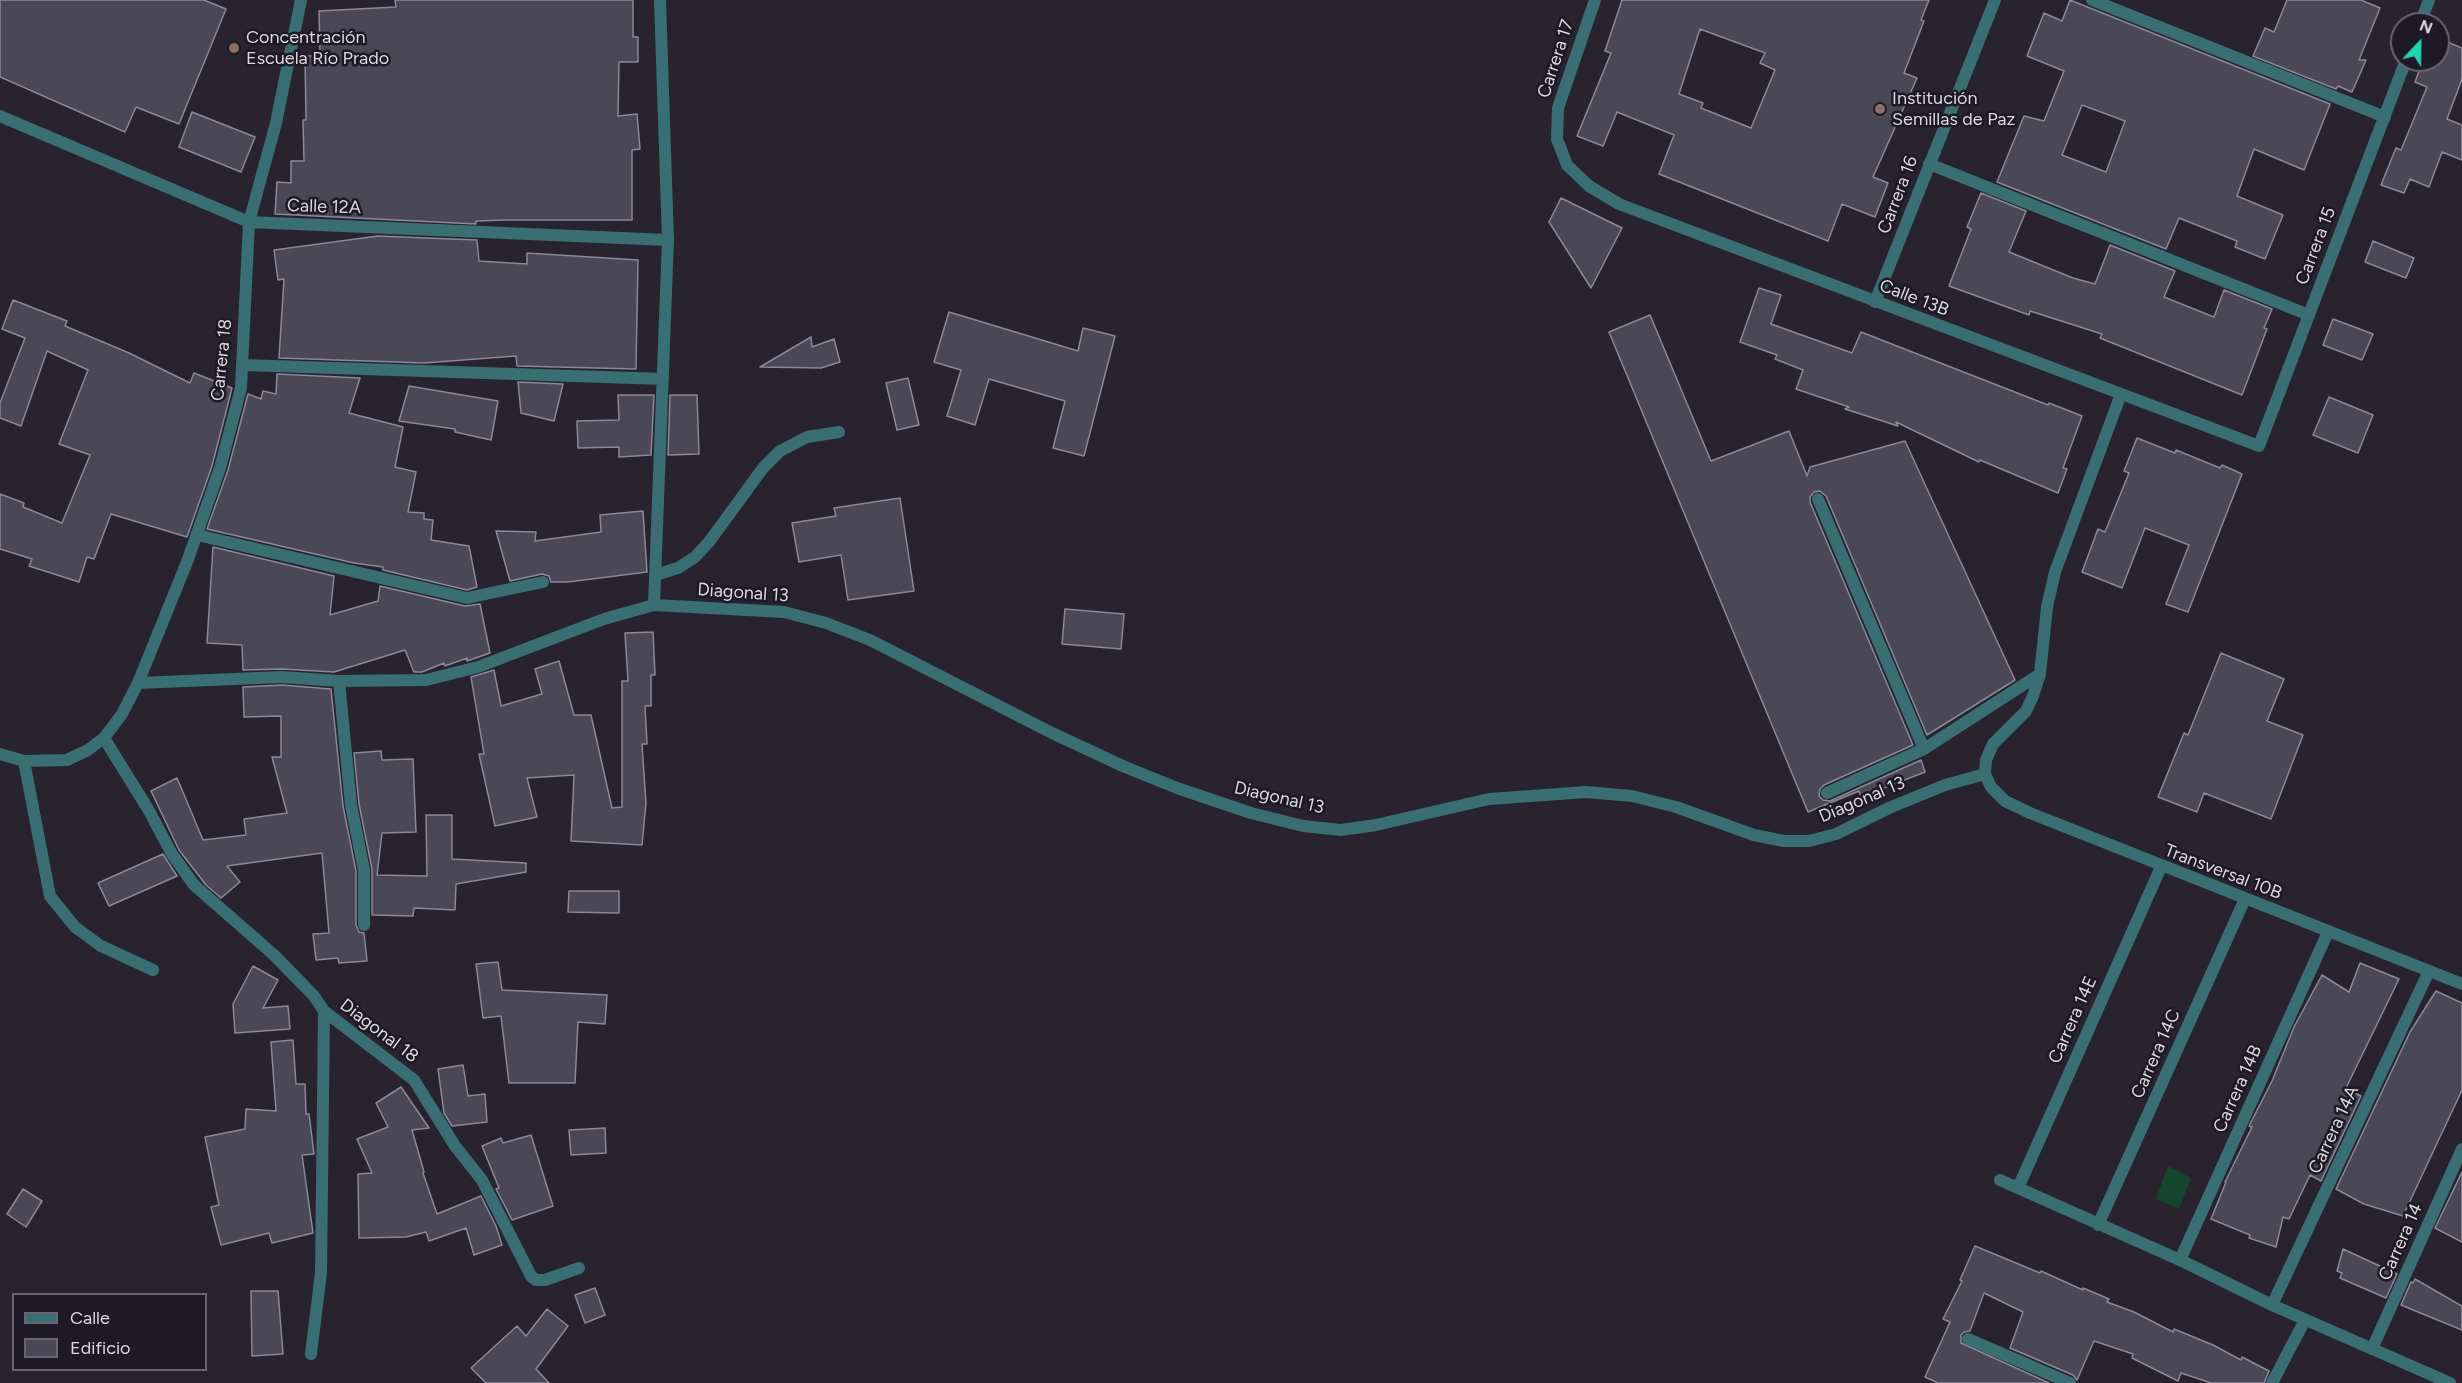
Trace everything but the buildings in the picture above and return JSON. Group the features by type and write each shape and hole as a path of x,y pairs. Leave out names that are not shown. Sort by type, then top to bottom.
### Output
{"street":[{"name":"Carrera 18","path":"104,738 122,714 138,683 197,535 220,468 241,388 249,222 276,123 301,0"},
{"path":"654,605 668,240 660,0"},
{"name":"Carrera 17","path":"1567,165 1557,139 1558,108 1594,0"},
{"name":"Carrera 16","path":"1875,302 1995,0"},
{"path":"2092,0 2385,117"},
{"name":"Carrera 15","path":"2259,446 2402,72"},
{"name":"Calle 12A","path":"0,116 249,222 668,240"},
{"path":"1929,164 2309,315"},
{"name":"Calle 13B","path":"1567,165 1589,186 1619,204 2259,446"},
{"path":"243,365 663,379"},
{"path":"1985,774 1986,760 1992,744 2025,711 2033,696 2040,674 2047,607 2055,572 2121,394"},
{"path":"655,575 678,568 695,557 709,542 763,468 780,451 807,437 839,432"},
{"path":"1818,500 1924,749"},
{"path":"197,535 467,598 543,582"},
{"name":"Diagonal 13","path":"138,683 282,677 339,681 426,680 454,675 545,643 604,619 654,605 784,612 826,623 870,640 1052,733 1125,767 1177,788 1251,813 1303,826 1341,830 1376,825 1489,799 1586,792 1632,796 1676,807 1754,835 1784,841 1809,841 1836,834 1889,808 1945,785 1985,774"},
{"path":"1827,793 1924,749 2040,674"},
{"path":"339,681 351,805 364,870 364,925"},
{"path":"0,754 24,761 67,760 88,750 104,738"},
{"name":"Diagonal 18","path":"104,738 148,809 172,854 194,885 274,955 314,996 324,1011 414,1080 455,1146 482,1180 531,1276 536,1280 545,1280 579,1268"},
{"path":"24,761 50,896 75,927 101,946 153,970"},
{"name":"Transversal 10B","path":"1985,774 1991,787 2005,801 2030,813 2161,867 2462,984"},
{"name":"Carrera 14E","path":"2018,1188 2161,867"},
{"name":"Carrera 14C","path":"2098,1225 2246,899"},
{"name":"Carrera 14B","path":"2180,1260 2328,932"},
{"name":"Carrera 14A","path":"2272,1305 2429,971"},
{"path":"311,1354 321,1273 324,1011"},
{"name":"Carrera 14","path":"2372,1349 2462,1149"},
{"path":"2000,1180 2180,1260 2305,1320 2450,1383"},
{"path":"2272,1383 2305,1320"},
{"path":"1968,1339 2070,1383"}],"green space":[{"path":"2168,1166 2191,1178 2179,1209 2156,1199"}],"place":[{"name":"Concentración Escuela Río Prado","path":"234,48"},
{"name":"Institución Semillas de Paz","path":"1880,109"}]}
